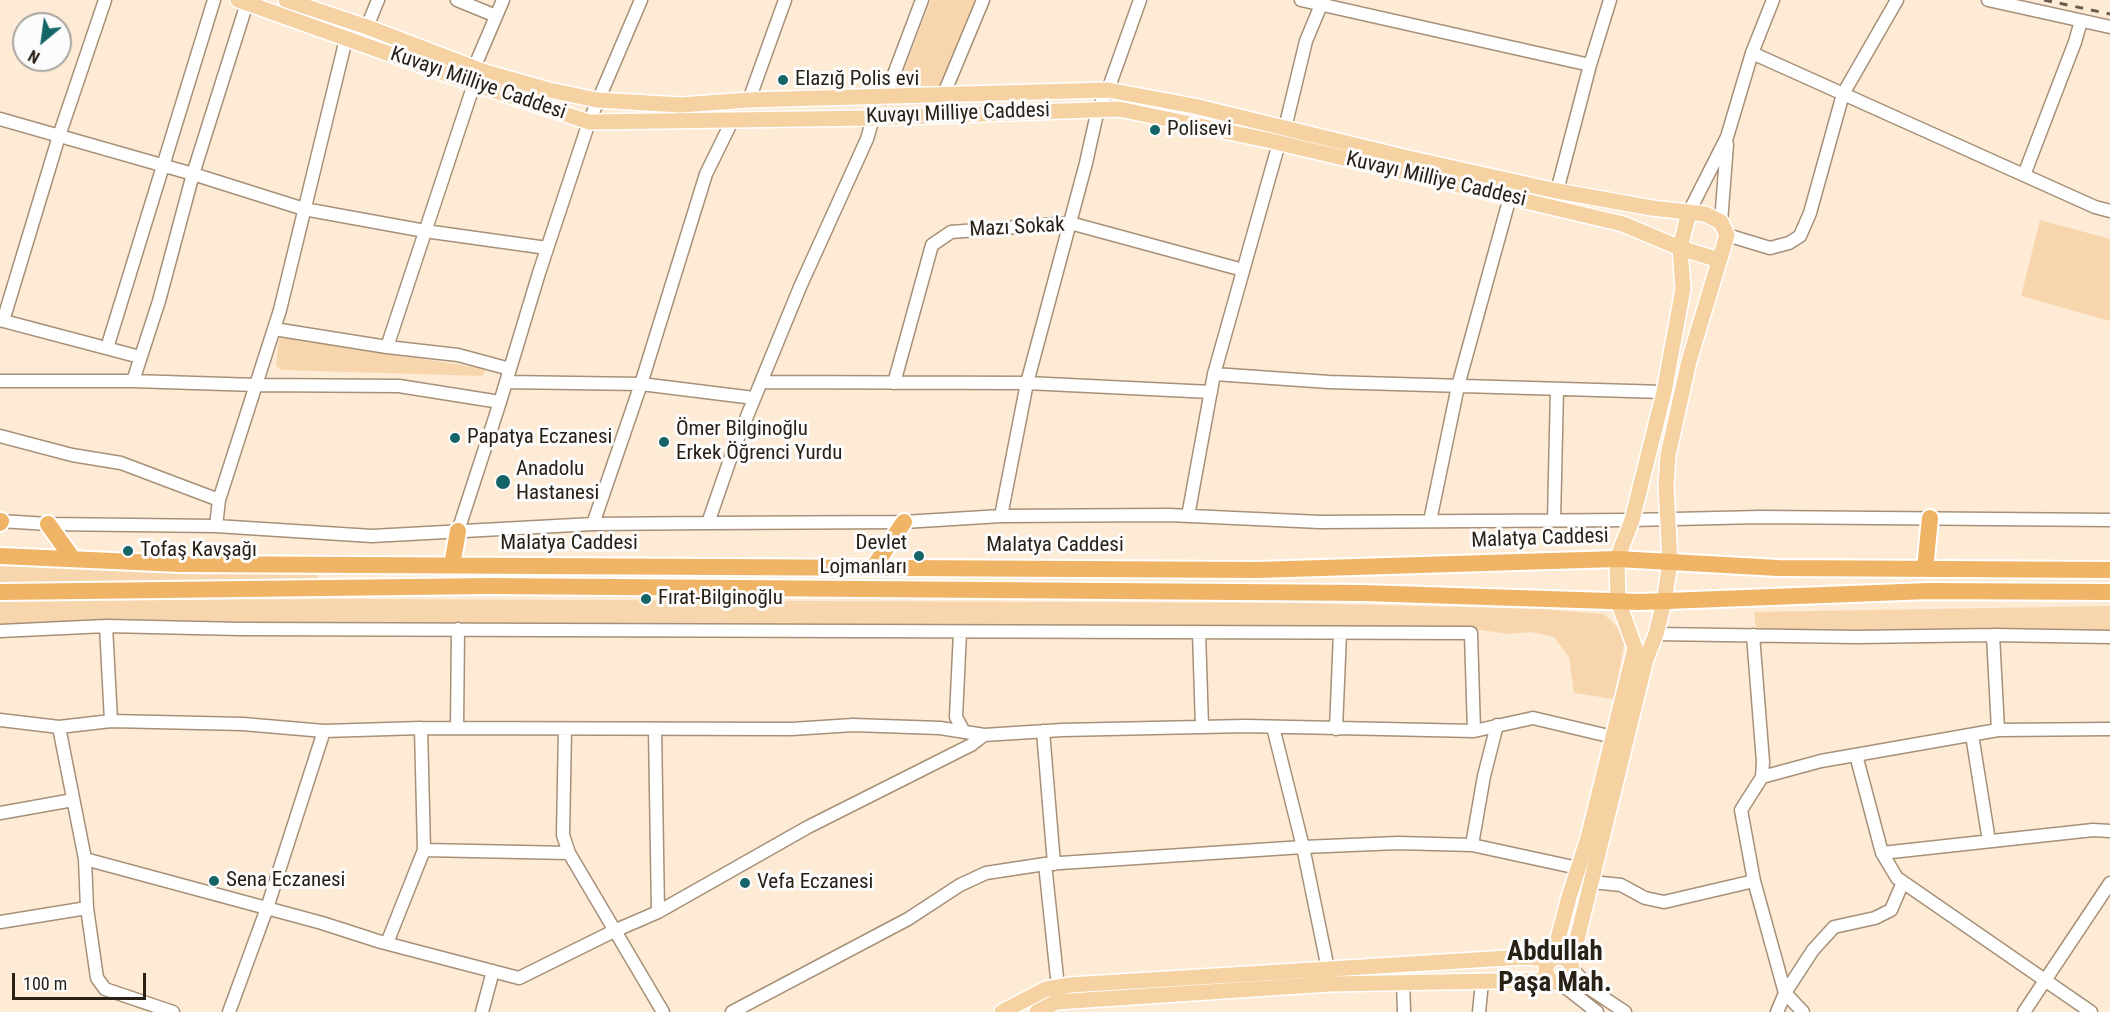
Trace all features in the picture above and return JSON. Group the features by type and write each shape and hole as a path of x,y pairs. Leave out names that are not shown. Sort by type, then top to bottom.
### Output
{"highway":[{"path":"1925,569 1930,518"},
{"path":"873,568 904,522"},
{"path":"48,524 73,559"},
{"path":"452,565 458,531"},
{"name":"Malatya Caddesi","path":"0,556 180,564 1256,570 1617,559 1778,568 2110,570"},
{"name":"Malatya Caddesi","path":"0,592 489,586 1363,593 1664,602 1929,591 2110,592"}],"main road":[{"name":"Kuvayı Milliye Caddesi","path":"286,0 367,27 474,68 549,90 597,100 681,105 749,100 1108,90 1194,106 1557,191 1652,208 1706,214 1724,229"},
{"name":"Kuvayı Milliye Caddesi","path":"243,2 589,122 873,118 1119,109 1279,143 1623,224 1680,248 1719,260"},
{"path":"1555,981 1546,970 1552,958 1588,838 1635,648 1618,601 1617,559 1632,520 1664,392 1683,289 1680,248 1689,212"},
{"path":"1037,1012 1056,1002 1403,981 1555,981 1569,978 1646,659 1656,634 1664,602 1670,562 1666,486 1668,455 1689,362 1719,260 1724,229"},
{"path":"1002,1012 1046,988 1058,987 1524,957 1563,957 1571,966"}],"street":[{"path":"105,0 59,136 2,320 141,357"},
{"path":"107,348 214,0"},
{"path":"367,27 378,0"},
{"path":"457,0 496,16"},
{"path":"474,68 503,0"},
{"path":"458,531 589,122 641,0"},
{"path":"749,100 785,0"},
{"path":"885,98 922,0"},
{"path":"943,96 983,0"},
{"path":"1001,516 1027,383 1086,163 1098,109 1108,90 1140,0"},
{"path":"1301,0 1322,2 1590,65"},
{"path":"1557,191 1590,65 1610,0"},
{"path":"1689,212 1727,137 1752,53 1773,0"},
{"path":"1727,137 1724,229 1770,248 1788,243 1800,236 1810,213 1843,94 1897,0"},
{"path":"1988,0 2110,27"},
{"path":"133,381 159,301 243,2"},
{"path":"1285,128 1306,41 1322,2"},
{"path":"2024,175 2081,21"},
{"path":"216,526 219,500 274,329 346,39"},
{"path":"1752,53 2110,212"},
{"path":"387,347 474,84"},
{"path":"708,523 754,398 800,287 867,139 873,118"},
{"path":"0,119 163,165 304,209 425,231 547,248"},
{"path":"592,524 641,384 706,174 732,121"},
{"path":"1188,516 1214,374 1279,143"},
{"path":"1430,521 1458,386 1510,197"},
{"name":"Mazı Sokak","path":"894,382 932,245 951,232 1070,224 1243,270"},
{"path":"274,329 387,347 458,355 510,369"},
{"path":"1214,374 1329,382 1664,392"},
{"path":"0,381 399,386 500,402"},
{"path":"761,381 1027,383 1210,392"},
{"path":"506,382 641,384 754,398"},
{"path":"1554,520 1557,389"},
{"path":"0,436 72,455 121,463 219,500"},
{"path":"0,521 48,524 216,526 372,536 592,524 904,522 1001,516 1188,516 1320,522 1667,518 2110,520"},
{"path":"105,626 111,721"},
{"path":"0,631 105,626 242,629 1471,633 1474,731"},
{"path":"457,728 458,629"},
{"path":"960,632 956,717 964,732"},
{"path":"1199,632 1202,727"},
{"path":"1336,729 1340,633"},
{"path":"1656,634 2110,637"},
{"path":"1753,635 1763,762 1761,777 1741,810 1754,881 1785,993 1803,1012"},
{"path":"1993,635 1998,730"},
{"path":"0,720 59,727 111,721 243,724 324,731 421,728 792,729 853,725 940,728 984,735 1043,731 1273,726 1474,731 1533,718 1613,737"},
{"path":"1472,845 1484,776 1497,725"},
{"path":"1273,726 1303,847 1328,969"},
{"path":"59,727 85,859 87,908 97,978 105,989 173,1012"},
{"path":"387,943 424,850 421,728"},
{"path":"565,729 564,835 569,853 663,1012"},
{"path":"655,729 658,912"},
{"path":"1761,777 1856,754 1998,730 2110,729"},
{"path":"229,1012 267,908 324,731"},
{"path":"1043,731 1058,987"},
{"path":"85,859 519,978 658,912 808,827 971,745 984,735"},
{"path":"1972,735 1989,841"},
{"path":"1856,754 1882,853 1897,878 2091,1012"},
{"path":"0,813 73,800"},
{"path":"1882,853 2092,830 2110,831"},
{"path":"732,1012 908,919 960,885 986,873 1050,864 1398,843 1472,845 1578,868"},
{"path":"424,850 569,853"},
{"path":"1592,882 1621,885 1645,898 1664,902 1754,881"},
{"path":"1777,1012 1785,993 1813,950 1834,927 1875,918 1891,910 1904,882"},
{"path":"2024,1012 2047,981 2110,883"},
{"path":"0,922 87,908"},
{"path":"1571,966 1592,990 1625,1012"},
{"path":"482,1012 492,971"},
{"path":"1403,981 1404,1012"},
{"path":"1555,981 1579,1006 1597,1012"},
{"path":"1479,1012 1482,982"}],"shaded area":[{"path":"931,0 978,0 945,79 939,88 897,89"},
{"path":"2040,220 2110,239 2110,321 2021,296"},
{"path":"283,337 486,369 482,376 281,370 276,365 279,339"},
{"path":"0,565 318,572 317,581 0,584"},
{"path":"347,599 1295,603 1542,609 1604,614 1620,630 1625,640 1614,699 1574,693 1569,657 1554,637 1531,632 1509,634 1480,630 1301,626 816,627 530,623 198,624 0,629 0,601"},
{"path":"2110,606 2110,630 1756,630 1754,612"}],"railway":[{"path":"2044,0 2110,14"}],"place":[{"name":"Elazığ Polis evi","path":"783,80"},
{"name":"Polisevi","path":"1155,130"},
{"name":"Papatya Eczanesi","path":"455,438"},
{"name":"Ömer Bilginoğlu Erkek Öğrenci Yurdu","path":"664,442"},
{"name":"Anadolu Hastanesi","path":"503,482"},
{"name":"Tofaş Kavşağı","path":"128,551"},
{"name":"Devlet Lojmanları","path":"919,556"},
{"name":"Fırat-Bilginoğlu","path":"646,599"},
{"name":"Sena Eczanesi","path":"214,881"},
{"name":"Vefa Eczanesi","path":"745,883"}],"district":[{"name":"Abdullah Paşa Mah.","path":"1555,968"}]}
